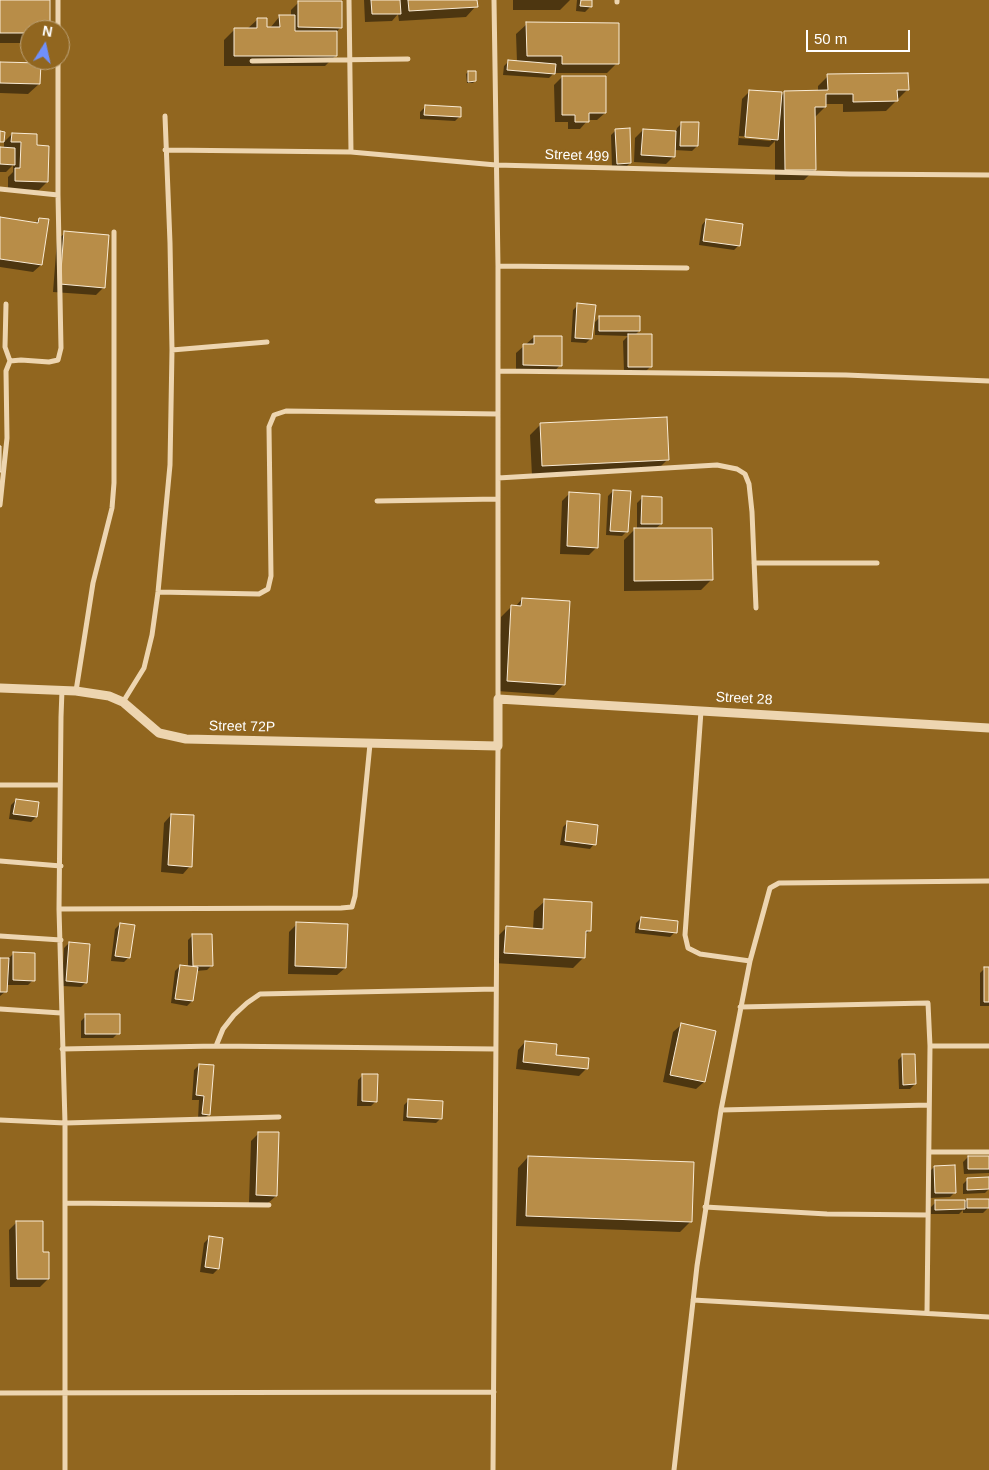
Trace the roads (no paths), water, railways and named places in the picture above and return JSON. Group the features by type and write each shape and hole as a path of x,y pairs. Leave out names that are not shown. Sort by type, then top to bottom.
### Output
{"street":[{"path":"58,0 58,20"},
{"path":"349,0 351,152"},
{"path":"493,1470 498,746 498,266 494,0"},
{"path":"252,62 408,59"},
{"path":"10,361 48,362 58,360 60,348 58,70"},
{"path":"123,702 144,668 152,635 170,465 172,350 165,116"},
{"name":"Street 499","path":"165,150 351,152 496,165 850,174 989,175"},
{"path":"0,189 58,195"},
{"path":"76,691 93,583 112,508 114,484 114,232"},
{"path":"498,266 687,268"},
{"path":"0,505 7,438 6,371 10,361 5,347 6,304"},
{"path":"172,350 267,342"},
{"path":"498,371 846,375 989,381"},
{"path":"158,592 259,594 268,590 272,576 269,427 274,414 286,411 498,414"},
{"path":"498,478 717,465 737,469 745,474 749,484 756,608"},
{"path":"377,501 498,499"},
{"path":"754,563 877,563"},
{"name":"Street 72P","path":"0,688 76,691 109,696 123,702 159,733 186,740 498,746"},
{"path":"62,690 59,909 65,1123 65,1470"},
{"name":"Street 28","path":"498,699 989,728"},
{"path":"701,711 685,935 688,948 700,954 750,961"},
{"path":"59,909 352,907 355,896 370,744"},
{"path":"0,785 60,785"},
{"path":"0,861 61,866"},
{"path":"674,1470 705,1207 721,1110 740,1006 770,888 779,882 989,881"},
{"path":"0,936 61,940"},
{"path":"216,1046 223,1029 234,1015 260,994 496,989"},
{"path":"740,1006 928,1003 930,1046 927,1312"},
{"path":"0,1009 61,1013"},
{"path":"62,1049 216,1046 495,1049"},
{"path":"930,1046 989,1046"},
{"path":"721,1110 929,1105"},
{"path":"0,1120 65,1123 279,1117"},
{"path":"929,1152 989,1152"},
{"path":"65,1203 269,1205"},
{"path":"705,1207 807,1213 928,1215"},
{"path":"693,1300 989,1317"},
{"path":"0,1393 494,1392"}]}
